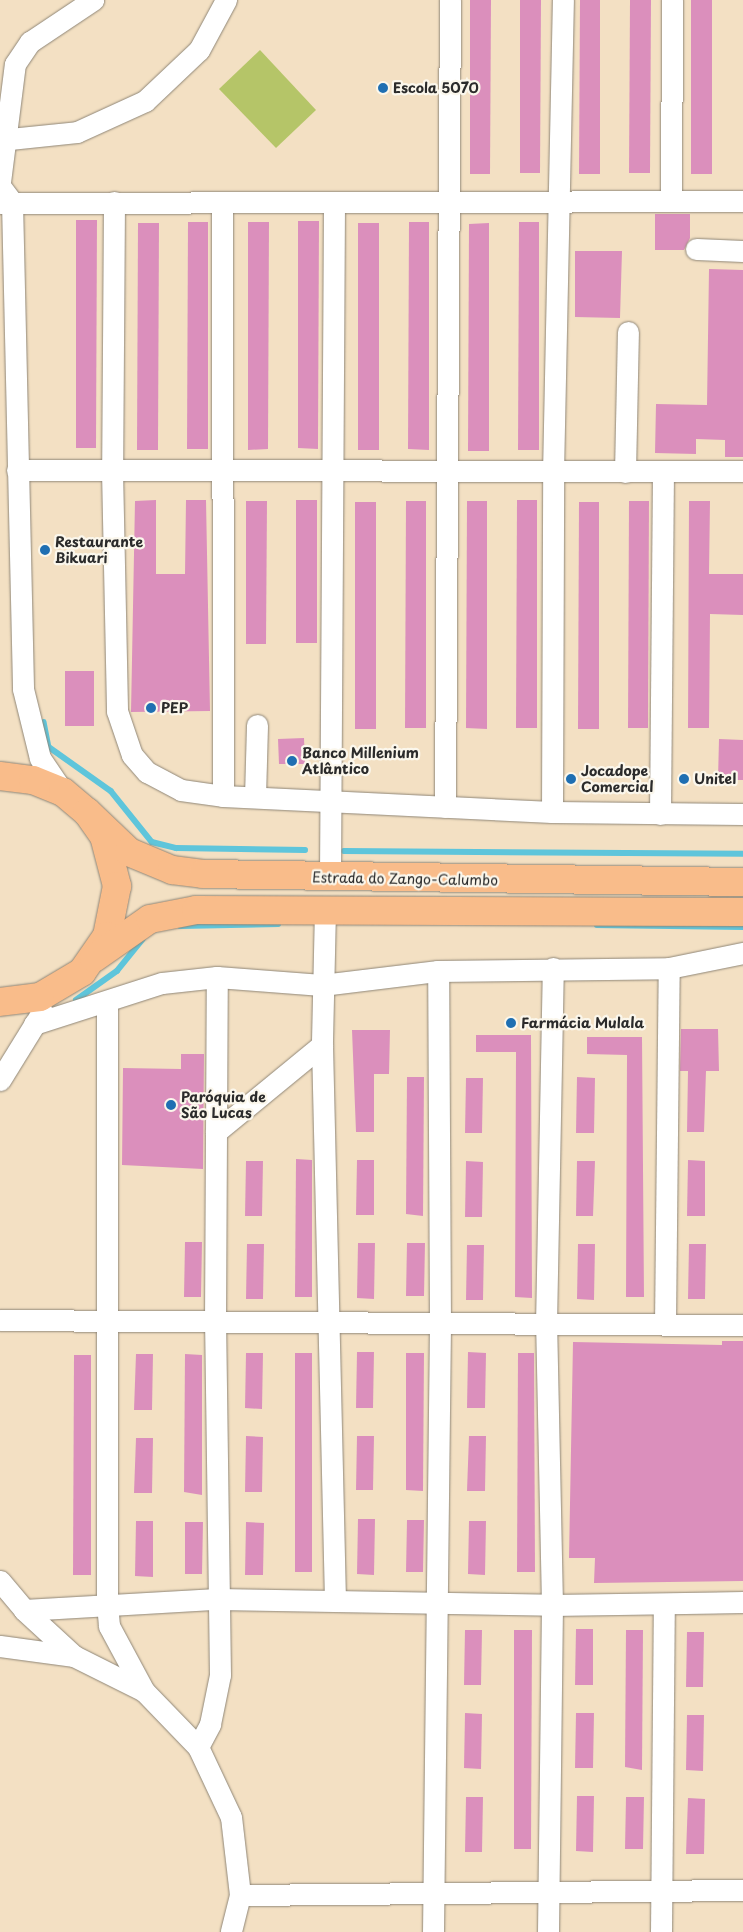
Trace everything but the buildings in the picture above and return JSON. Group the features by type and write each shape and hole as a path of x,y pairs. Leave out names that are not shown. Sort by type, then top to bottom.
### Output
{"main road":[{"path":"0,776 33,780 63,792 87,812 104,836 117,886 112,919 94,958"},
{"name":"Estrada do Zango-Calumbo","path":"87,812 129,852 172,870 330,878 743,882"},
{"path":"0,1002 40,997 67,983 94,958 132,929 170,914 325,909 743,912"}],"street":[{"path":"0,182 2,140 15,64 30,42 93,0"},
{"path":"2,140 77,132 145,101 199,50 226,0"},
{"path":"445,807 450,0"},
{"path":"552,812 553,473 563,0"},
{"path":"671,201 672,0"},
{"path":"63,792 40,758 23,689 4,197 114,202 334,205 449,201 743,201"},
{"path":"114,202 112,470 116,711 123,734 147,772 168,785 223,796 552,812 743,814"},
{"path":"222,203 225,469 223,796"},
{"path":"330,878 334,205"},
{"path":"696,249 743,251"},
{"path":"625,472 628,332"},
{"path":"16,470 225,469 333,471 446,469 553,473 743,472"},
{"path":"660,814 662,472"},
{"path":"255,797 257,726"},
{"path":"325,909 322,1044 326,1321 335,1600"},
{"path":"34,1024 162,983 217,977 322,985 438,971 552,968 669,968 743,953"},
{"path":"548,1932 546,1890 552,1605 546,1325 552,968"},
{"path":"665,1324 669,968"},
{"path":"433,1932 440,1323 438,971"},
{"path":"198,1746 217,1699 215,1324 217,977"},
{"path":"0,1080 34,1024 67,983"},
{"path":"107,1002 104,1321 107,1603 110,1626 144,1691 198,1746 231,1817 240,1895 231,1932"},
{"path":"216,1132 322,1044"},
{"path":"0,1320 215,1324 326,1321 546,1325 743,1325"},
{"path":"0,1581 24,1610 74,1656 144,1691"},
{"path":"24,1610 107,1603 217,1599 664,1606 743,1602"},
{"path":"662,1932 664,1606"},
{"path":"0,1646 74,1656"},
{"path":"240,1895 433,1894 546,1890 743,1890"}],"green space":[{"path":"260,50 316,110 276,148 219,89"}],"waterway":[{"path":"44,722 49,747 111,791 152,842 176,848 305,850"},
{"path":"344,851 743,854"},
{"path":"180,926 278,924"},
{"path":"597,925 743,927"},
{"path":"76,1000 117,971 142,940"}],"place":[{"name":"Escola 5070","path":"383,88"},
{"name":"Restaurante Bikuari","path":"45,550"},
{"name":"PEP","path":"151,708"},
{"name":"Banco Millenium Atlântico","path":"292,761"},
{"name":"Jocadope Comercial","path":"571,779"},
{"name":"Unitel","path":"684,779"},
{"name":"Farmácia Mulala","path":"511,1023"},
{"name":"Paróquia de São Lucas","path":"171,1105"}]}
